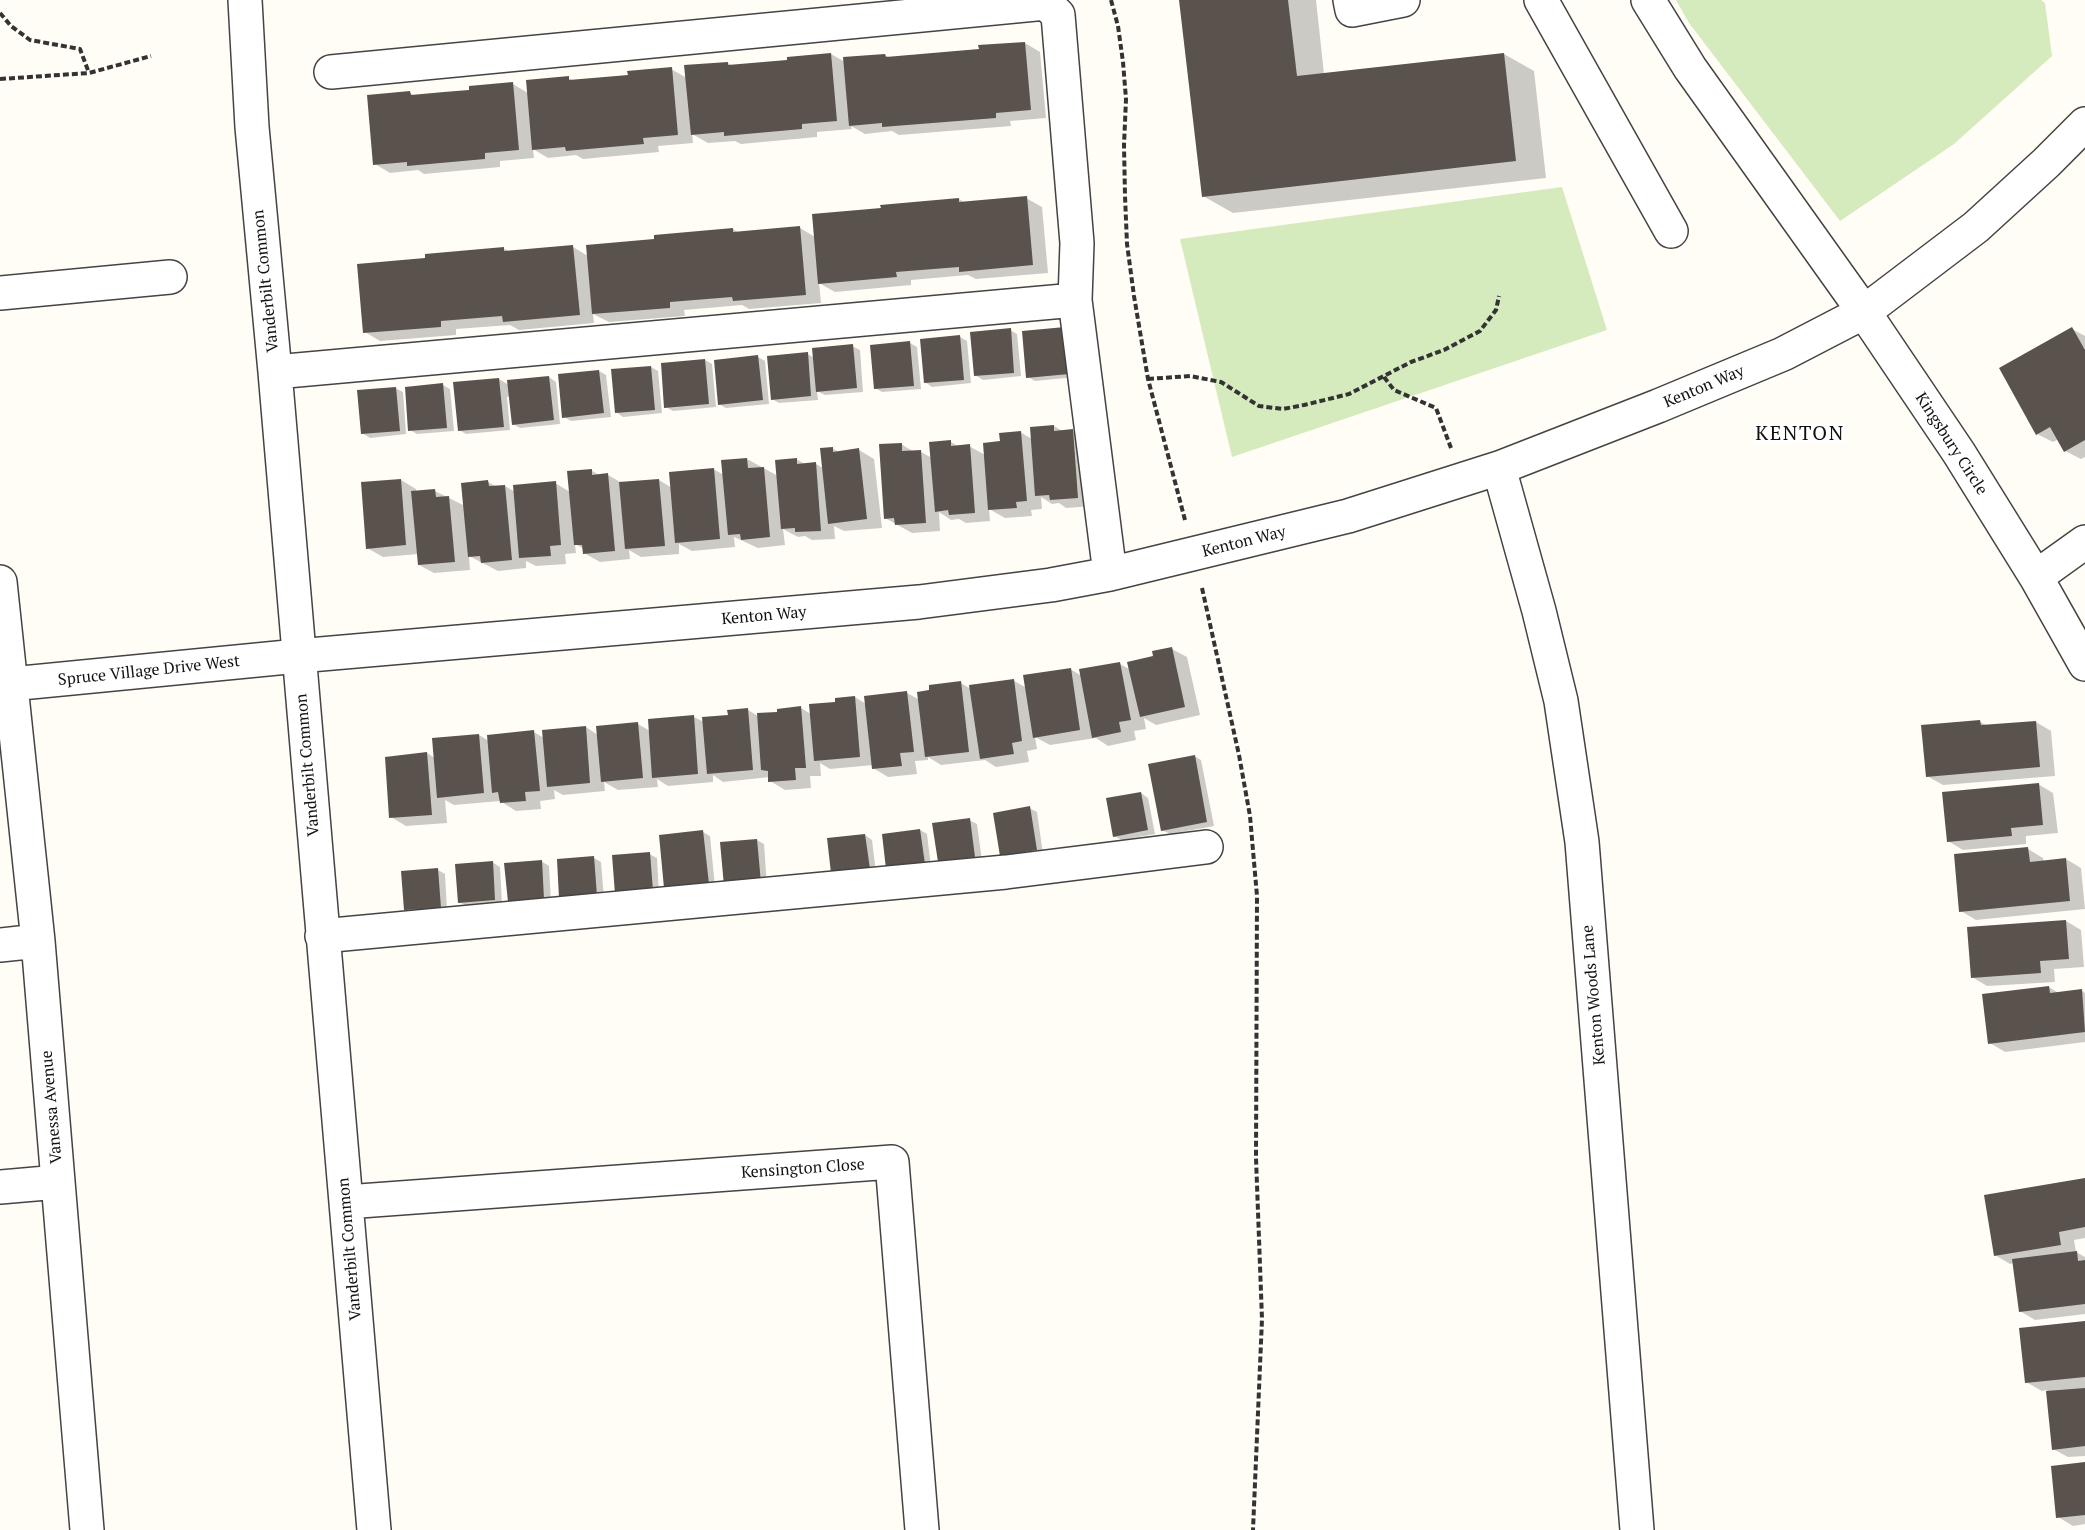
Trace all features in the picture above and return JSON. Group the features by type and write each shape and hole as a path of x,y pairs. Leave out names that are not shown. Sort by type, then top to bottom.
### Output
{"street":[{"name":"Vanderbilt Common","path":"244,0 252,127 374,1530"},
{"path":"1350,0 1352,10 1403,0"},
{"path":"1541,0 1671,231"},
{"name":"Kingsbury Circle","path":"1648,0 1690,68 1864,312 1959,453 2036,578 2085,664"},
{"path":"331,72 1046,3 1058,15 1077,243 1076,300 1110,574"},
{"name":"Kenton Way","path":"298,656 919,602 1051,585 1195,555 1348,516 1499,468 1658,406 1783,354 1864,312 1976,227 2085,124"},
{"path":"0,293 170,276"},
{"path":"275,372 1076,300"},
{"name":"Kenton Woods Lane","path":"1499,468 1539,611 1561,701 1582,842 1637,1530"},
{"path":"2036,578 2085,542"},
{"name":"Vanessa Avenue","path":"0,582 5,685 38,941 87,1530"},
{"name":"Spruce Village Drive West","path":"5,685 298,656"},
{"path":"322,936 1006,872 1206,847"},
{"path":"0,945 38,941"},
{"name":"Kensington Close","path":"346,1202 892,1162 922,1530"},
{"path":"0,1187 58,1182"}],"path":[{"path":"1111,0 1118,26 1126,99 1124,145 1127,244 1148,379 1195,555 1239,755 1250,816 1257,896 1256,1158 1262,1319 1254,1530"},
{"path":"0,13 10,26 30,40 80,49 89,73"},
{"path":"0,79 89,73 151,56"},
{"path":"1148,379 1190,376 1221,382 1259,406 1283,409 1349,394 1411,362 1444,350 1480,331 1496,310 1499,296"},
{"path":"1384,377 1394,390 1436,408 1462,480"}],"green space":[{"path":"1676,0 2041,0 2045,3 2052,56 1954,144 1840,221 1689,23"},
{"path":"1562,187 1607,330 1232,457 1180,239"}],"building":[{"path":"1179,0 1288,0 1297,76 1504,53 1516,161 1202,197"},
{"path":"1025,42 1031,110 996,113 996,118 882,127 882,123 849,126 843,57 885,54 886,57 979,49 978,45"},
{"path":"831,53 837,121 802,124 802,129 724,136 724,132 691,135 684,65 728,62 728,65 787,60 787,57"},
{"path":"672,67 678,135 643,138 644,144 566,151 565,147 532,150 526,80 569,76 569,80 628,75 627,71"},
{"path":"513,82 519,150 485,153 485,159 407,166 407,162 373,165 367,95 410,91 411,95 469,90 469,86"},
{"path":"1027,196 1033,265 959,272 959,267 896,272 897,277 818,284 812,214 959,198 959,202"},
{"path":"800,226 806,295 733,301 732,297 670,302 670,308 592,314 586,245 654,239 654,235 733,228 733,232"},
{"path":"573,245 580,315 503,322 502,316 441,321 441,327 363,333 357,264 425,258 425,254 504,247 504,251"},
{"path":"1065,327 1069,374 1026,378 1022,331"},
{"path":"2072,327 2085,350 2085,440 2064,452 2050,427 2036,435 1999,368"},
{"path":"1011,328 1014,373 974,376 970,332"},
{"path":"960,335 964,380 924,383 920,339"},
{"path":"910,341 914,386 874,389 870,345"},
{"path":"853,344 857,388 816,392 812,348"},
{"path":"808,352 811,396 771,400 767,356"},
{"path":"758,355 763,400 718,405 714,360"},
{"path":"705,359 709,404 664,408 661,363"},
{"path":"651,366 655,410 615,413 611,369"},
{"path":"599,370 604,413 562,418 558,374"},
{"path":"549,376 554,420 512,425 507,380"},
{"path":"499,378 504,427 458,431 453,382"},
{"path":"443,383 447,428 408,431 405,387"},
{"path":"396,387 400,431 361,434 357,390"},
{"path":"1054,425 1054,431 1073,429 1078,498 1050,500 1049,495 1035,496 1030,427"},
{"path":"1021,431 1027,501 1016,502 1017,508 988,510 983,443 1000,441 999,433"},
{"path":"951,440 951,446 970,444 975,513 949,515 948,510 935,512 929,442"},
{"path":"902,443 902,451 921,450 926,523 895,525 894,518 884,519 879,444"},
{"path":"833,447 833,452 859,448 867,519 828,524 820,448"},
{"path":"747,458 748,468 764,467 770,537 741,540 740,534 728,535 721,460"},
{"path":"797,458 797,464 816,462 821,531 795,532 795,528 781,529 775,460"},
{"path":"714,468 720,539 675,543 669,472"},
{"path":"592,469 592,475 608,473 615,551 583,554 582,545 574,545 567,471"},
{"path":"401,479 406,545 366,549 361,482"},
{"path":"659,479 665,546 625,549 619,482"},
{"path":"488,480 489,486 505,485 512,560 481,563 480,556 468,557 461,483"},
{"path":"556,481 561,545 550,546 551,556 519,558 513,485"},
{"path":"435,489 436,497 449,496 455,562 418,565 411,491"},
{"path":"1172,647 1185,707 1140,717 1127,662 1153,656 1152,651"},
{"path":"1120,662 1131,720 1119,722 1121,732 1092,738 1079,669"},
{"path":"1071,668 1080,730 1033,738 1023,675"},
{"path":"1014,679 1022,741 1012,743 1014,754 980,759 969,685"},
{"path":"961,681 969,752 925,757 917,692 929,690 929,685"},
{"path":"907,691 914,752 900,753 902,766 872,769 864,696"},
{"path":"855,696 860,757 814,761 809,704 835,702 835,698"},
{"path":"801,706 806,768 795,768 796,780 768,782 768,771 761,770 757,713 777,712 777,709"},
{"path":"748,708 753,770 707,774 702,717 728,715 727,710"},
{"path":"694,715 698,774 652,778 648,719"},
{"path":"1980,720 1981,725 2036,721 2040,767 1926,777 1921,725"},
{"path":"638,722 643,778 601,782 596,726"},
{"path":"586,726 590,783 547,787 542,730"},
{"path":"534,730 540,791 525,792 526,801 500,803 498,792 492,793 487,735"},
{"path":"479,734 484,793 437,798 432,738"},
{"path":"427,752 432,815 389,818 385,757"},
{"path":"1195,755 1207,822 1161,831 1148,764"},
{"path":"2039,783 2043,825 2011,828 2012,836 1947,842 1942,792"},
{"path":"1141,792 1148,830 1113,837 1106,798"},
{"path":"1030,806 1037,850 1000,856 993,813"},
{"path":"970,818 975,857 938,862 932,823"},
{"path":"920,829 925,864 886,869 882,834"},
{"path":"703,830 709,884 664,888 659,835"},
{"path":"865,834 870,869 831,873 827,838"},
{"path":"757,839 761,883 724,886 720,842"},
{"path":"2028,847 2030,862 2066,858 2070,901 1959,912 1954,854"},
{"path":"650,852 653,891 615,894 612,855"},
{"path":"594,856 597,896 559,898 557,859"},
{"path":"542,860 544,899 508,902 504,863"},
{"path":"493,861 495,900 458,903 455,864"},
{"path":"438,868 441,908 404,910 401,871"},
{"path":"2066,920 2069,959 2040,961 2041,973 1971,978 1967,927"},
{"path":"2049,986 2050,993 2082,989 2085,1032 1988,1044 1982,994"},
{"path":"2085,1178 2085,1227 2059,1232 2061,1245 1994,1256 1984,1195"},
{"path":"2077,1251 2078,1261 2085,1260 2085,1304 2019,1312 2012,1259"},
{"path":"2085,1321 2085,1377 2025,1383 2019,1328"},
{"path":"2085,1388 2085,1446 2052,1450 2046,1391"},
{"path":"2085,1462 2085,1515 2056,1518 2051,1466"}],"district":[{"name":"KENTON","path":"1800,434"}]}
